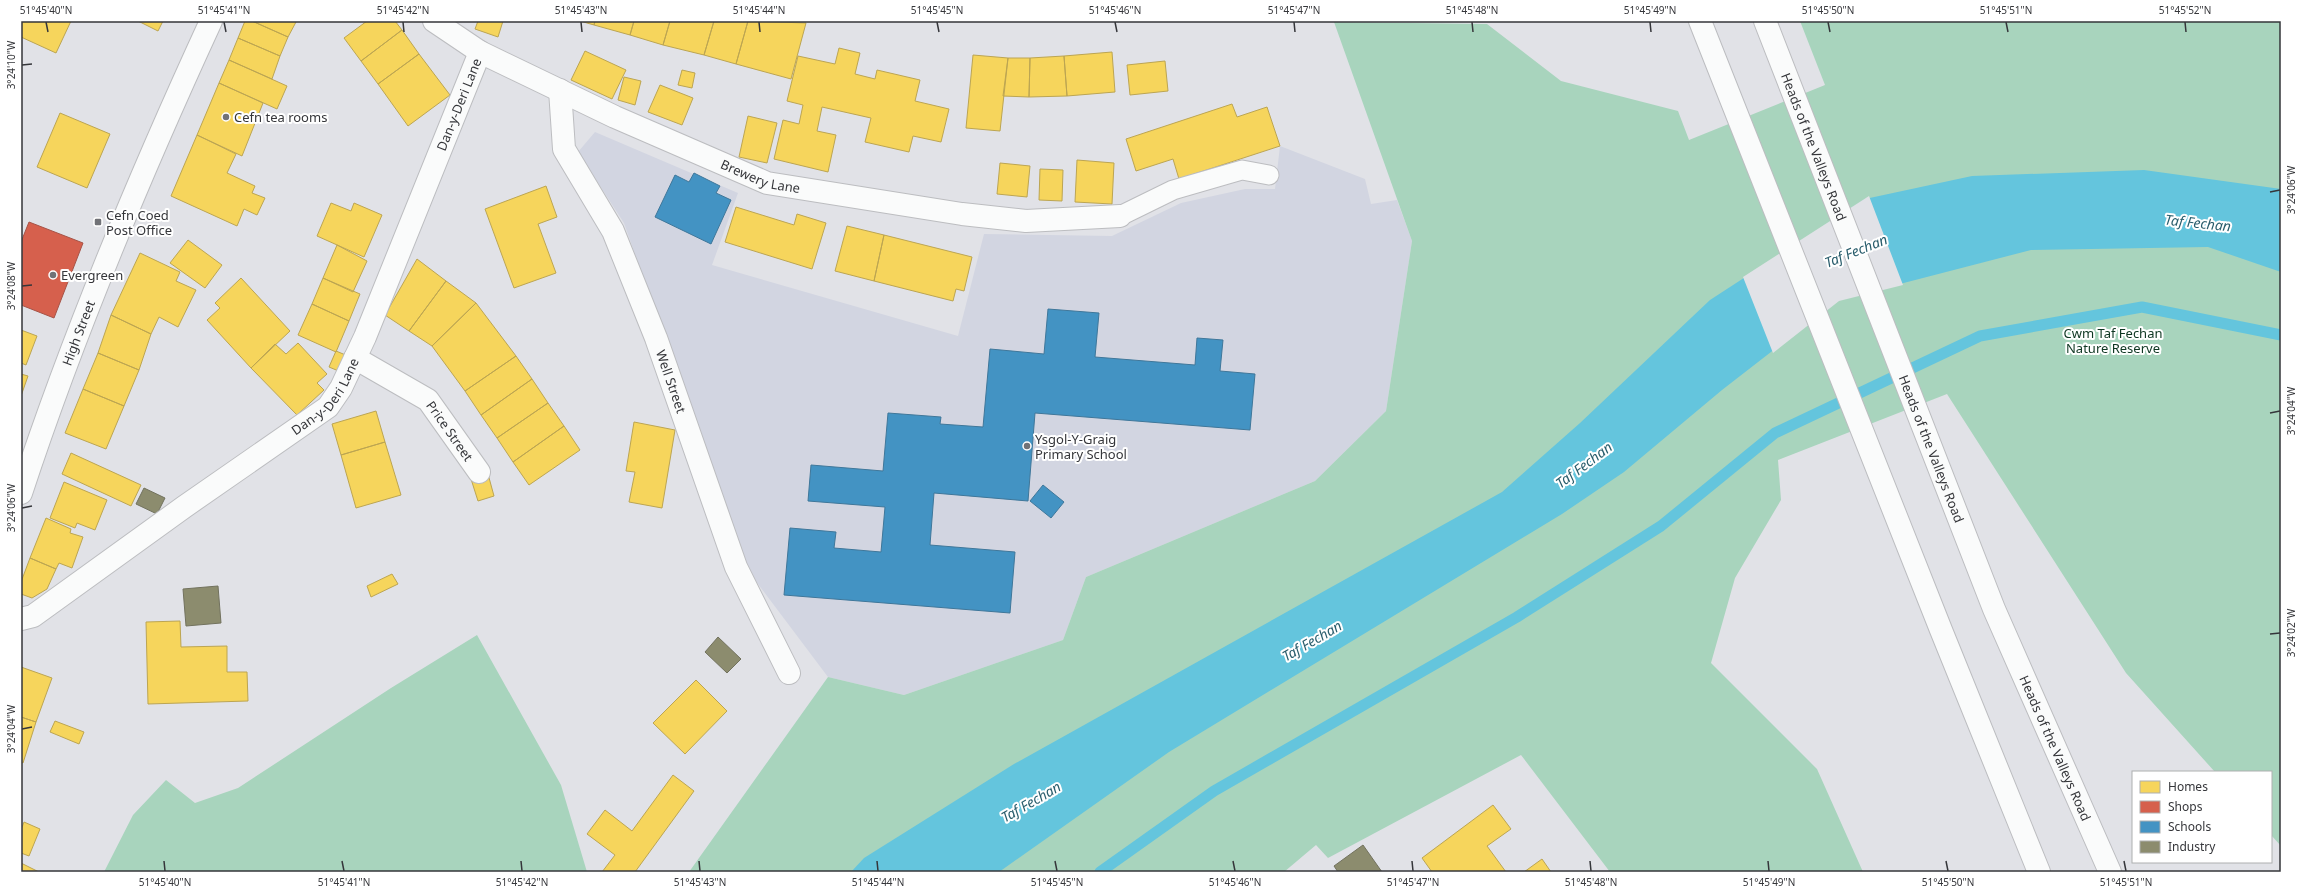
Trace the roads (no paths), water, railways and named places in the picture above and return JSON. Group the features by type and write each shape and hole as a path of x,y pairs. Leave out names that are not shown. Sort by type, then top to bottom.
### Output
{"main road":[{"name":"High Street","path":"21,493 71,348 161,129 211,21"},
{"name":"Brewery Lane","path":"434,21 480,52 615,117 767,183 962,214 1026,221 1120,216"},
{"path":"1700,21 1941,630 2039,872"},
{"name":"Heads of the Valleys Road","path":"1765,21 1994,609 2110,872"},
{"name":"Dan-y-Deri Lane","path":"21,619 33,616 118,554 328,407 341,388 355,358 480,52"},
{"name":"Well Street","path":"560,90 564,149 612,231 656,338 736,567 789,673"},
{"name":"Price Street","path":"355,358 428,400 479,472"}],"lane":[{"path":"1120,216 1173,190 1242,170 1269,175"}],"water":[{"name":"Taf Fechan","path":"2144,170 2281,189 2281,272 2208,247 2031,250 1838,300 1722,390 1624,472 1562,514 1169,752 999,872 851,872 864,858 1014,764 1502,492 1580,423 1710,300 1865,199 1972,176"}],"waterway":[{"path":"1100,872 1214,791 1517,617 1661,526 1775,433 1980,336 2142,307 2281,335"}],"place":[{"name":"Cefn tea rooms","path":"226,117"},
{"name":"Cefn Coed Post Office","path":"98,222"},
{"name":"Evergreen","path":"53,275"},
{"name":"Ysgol-Y-Graig Primary School","path":"1027,446"}],"park label":[{"name":"Cwm Taf Fechan Nature Reserve","path":"2113,340"}]}
